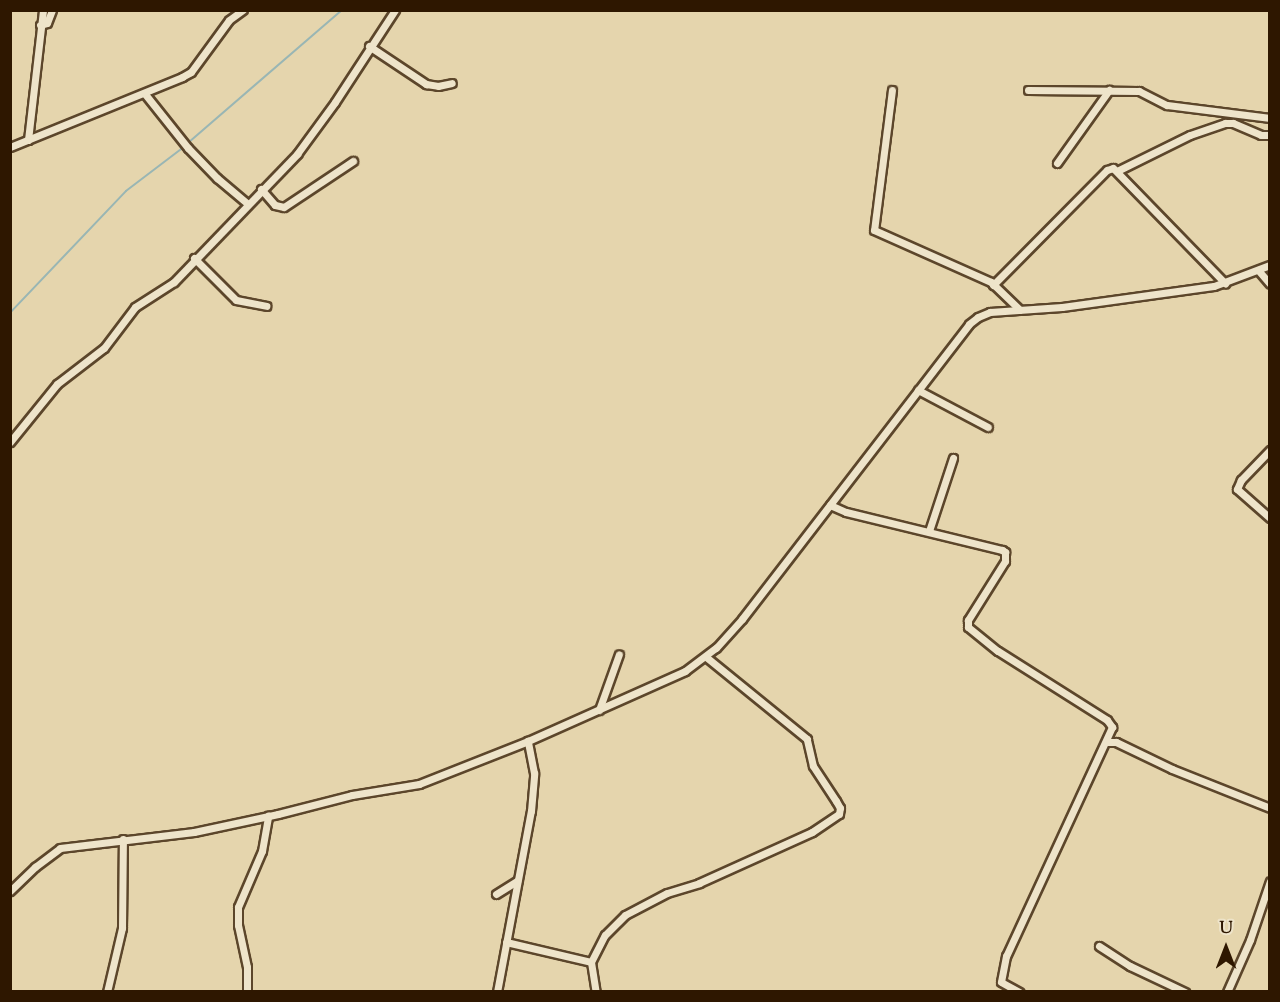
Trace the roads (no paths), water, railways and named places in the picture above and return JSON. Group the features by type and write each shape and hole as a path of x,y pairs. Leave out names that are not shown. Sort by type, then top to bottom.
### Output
{"street":[{"path":"28,140 43,10"},
{"path":"40,25 48,23 52,10"},
{"path":"10,147 145,94 191,72 229,20 243,10"},
{"path":"10,442 57,384 104,348 128,313 166,289 297,154 335,102 369,46 395,10"},
{"path":"369,46 426,84 438,86 452,83"},
{"path":"892,90 874,230 993,285 1020,310"},
{"path":"1028,90 1142,91 1167,105 1269,117"},
{"path":"1057,163 1108,90"},
{"path":"145,94 188,148 217,178 248,203"},
{"path":"1117,171 1190,135 1225,123 1233,123 1261,135 1269,135"},
{"path":"261,189 275,205 284,207 354,161"},
{"path":"993,285 1107,170 1113,168 1225,283"},
{"path":"194,258 236,300 266,306"},
{"path":"10,891 35,867 60,848 194,832 352,795 419,784 528,741 685,671 706,657 742,620 969,324 990,312 1151,296 1225,283 1269,265"},
{"path":"1258,270 1269,284"},
{"path":"918,390 987,428"},
{"path":"1269,450 1241,480 1237,489 1269,518"},
{"path":"929,531 953,458"},
{"path":"830,505 846,512 929,531 1005,552 1005,561 968,620 968,627 998,651 1107,720 1112,727 1107,742 1087,777 1064,836 1006,956 1001,982 1018,992"},
{"path":"599,710 619,654"},
{"path":"596,992 591,962 605,935 625,915 667,892 699,883 812,832 838,814 840,808 813,766 808,742 802,733 706,657"},
{"path":"497,992 534,786 528,741"},
{"path":"1107,742 1116,742 1172,769 1269,808"},
{"path":"247,992 247,967 238,925 238,907 262,851 268,816"},
{"path":"107,992 122,928 123,839"},
{"path":"496,894 518,881"},
{"path":"1227,992 1250,940 1269,881"},
{"path":"506,942 591,962"},
{"path":"1099,946 1130,966 1185,992"}],"waterway":[{"path":"188,143 342,10"},
{"path":"10,313 126,191 184,147"}]}
